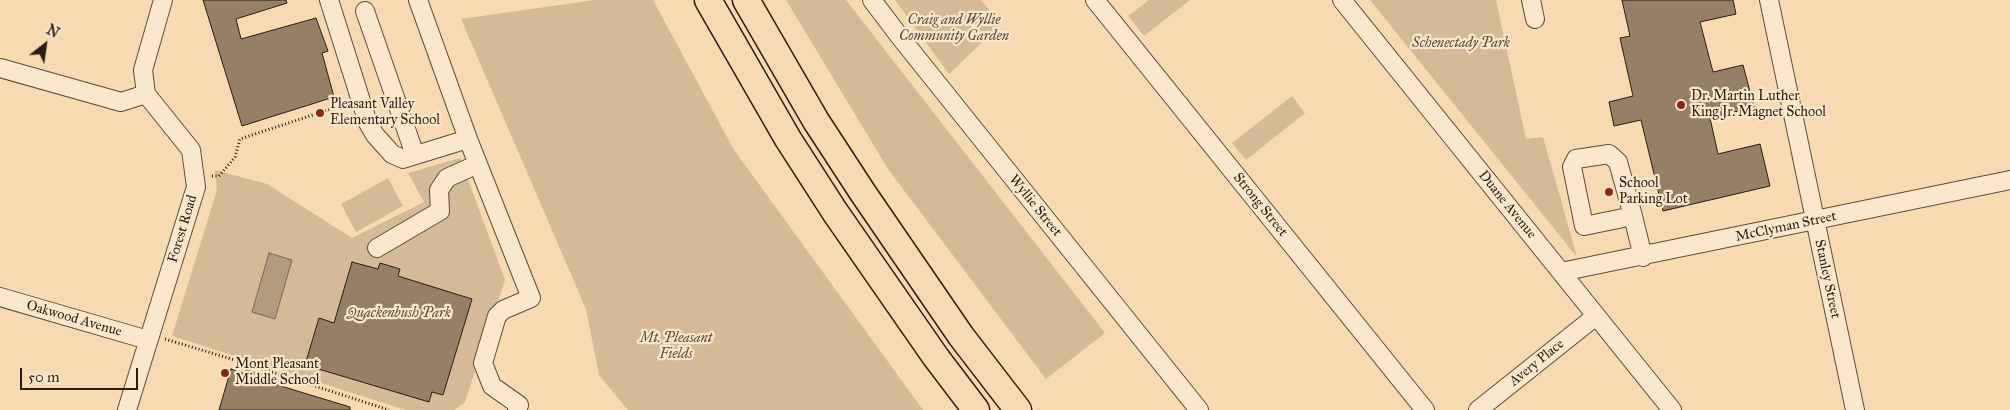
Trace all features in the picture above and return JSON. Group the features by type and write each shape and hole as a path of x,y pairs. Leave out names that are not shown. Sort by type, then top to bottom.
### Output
{"highway":[{"path":"708,0 788,139 835,212 935,356 976,410"},
{"path":"746,0 816,121 863,194 962,336 1018,410"}],"street":[{"path":"0,68 121,102 146,94 143,70 163,0"},
{"path":"329,0 371,129 392,154 403,159 468,139"},
{"path":"418,0 468,139 531,298 503,310 497,316 483,363 492,386 518,408"},
{"name":"Wyllie Street","path":"872,0 1199,410"},
{"name":"Strong Street","path":"1095,0 1425,410"},
{"name":"Duane Avenue","path":"1342,0 1672,410"},
{"path":"1531,0 1535,19"},
{"name":"Stanley Street","path":"1769,0 1855,410"},
{"path":"365,11 415,155"},
{"name":"Forest Road","path":"126,410 156,340 196,187 191,150 146,94"},
{"path":"377,248 440,211 439,190 447,178 478,164"},
{"name":"McClyman Street","path":"1561,272 1643,257 2010,180"},
{"path":"1633,216 1643,257"},
{"name":"Oakwood Avenue","path":"0,297 156,340"},
{"name":"Avery Place","path":"1478,410 1596,316"}],"path":[{"path":"212,176 219,176 235,157 240,139 361,99"},
{"path":"156,340 238,360 389,410"}],"green space":[{"name":"Mt. Pleasant Fields","path":"595,0 653,0 734,150 923,410 628,410 599,375 586,309 461,19"},
{"path":"786,0 846,0 1105,333 1046,379 888,169"},
{"name":"Craig and Wyllie Community Garden","path":"895,0 981,0 1001,24 949,74"},
{"path":"1149,0 1190,0 1144,36 1128,16"},
{"name":"Schenectady Park","path":"1370,0 1496,0 1526,139 1543,137 1577,257"},
{"path":"1292,96 1305,113 1246,160 1232,143"},
{"name":"Quackenbush Park","path":"460,158 505,280 465,402 455,410 406,410 172,336 217,190 215,170 267,184 352,238 424,202 408,173"},
{"path":"388,178 403,206 356,232 341,204"}],"shaded area":[{"path":"269,253 292,260 275,319 252,312"}],"building":[{"name":"Pleasant Valley Elementary School","path":"203,0 286,0 287,3 236,19 241,39 316,18 328,51 322,53 334,97 242,126"},
{"name":"Dr. Martin Luther King Jr. Magnet School","path":"1622,0 1733,0 1736,14 1700,22 1713,72 1743,65 1754,107 1710,118 1718,154 1760,144 1770,186 1663,211 1641,120 1614,126 1609,102 1633,96 1620,38 1630,36"},
{"path":"352,262 378,269 380,263 400,269 398,276 472,299 443,395 432,392 429,402 305,365 319,318 334,323"},
{"name":"Mont Pleasant Middle School","path":"231,369 245,374 246,370 273,378 271,383 350,407 350,410 219,410"}],"place":[{"name":"Dr. Martin Luther King Jr. Magnet School","path":"1681,105"},
{"name":"Pleasant Valley Elementary School","path":"320,113"},
{"name":"School Parking Lot","path":"1609,192"},
{"name":"Mont Pleasant Middle School","path":"225,373"}]}
